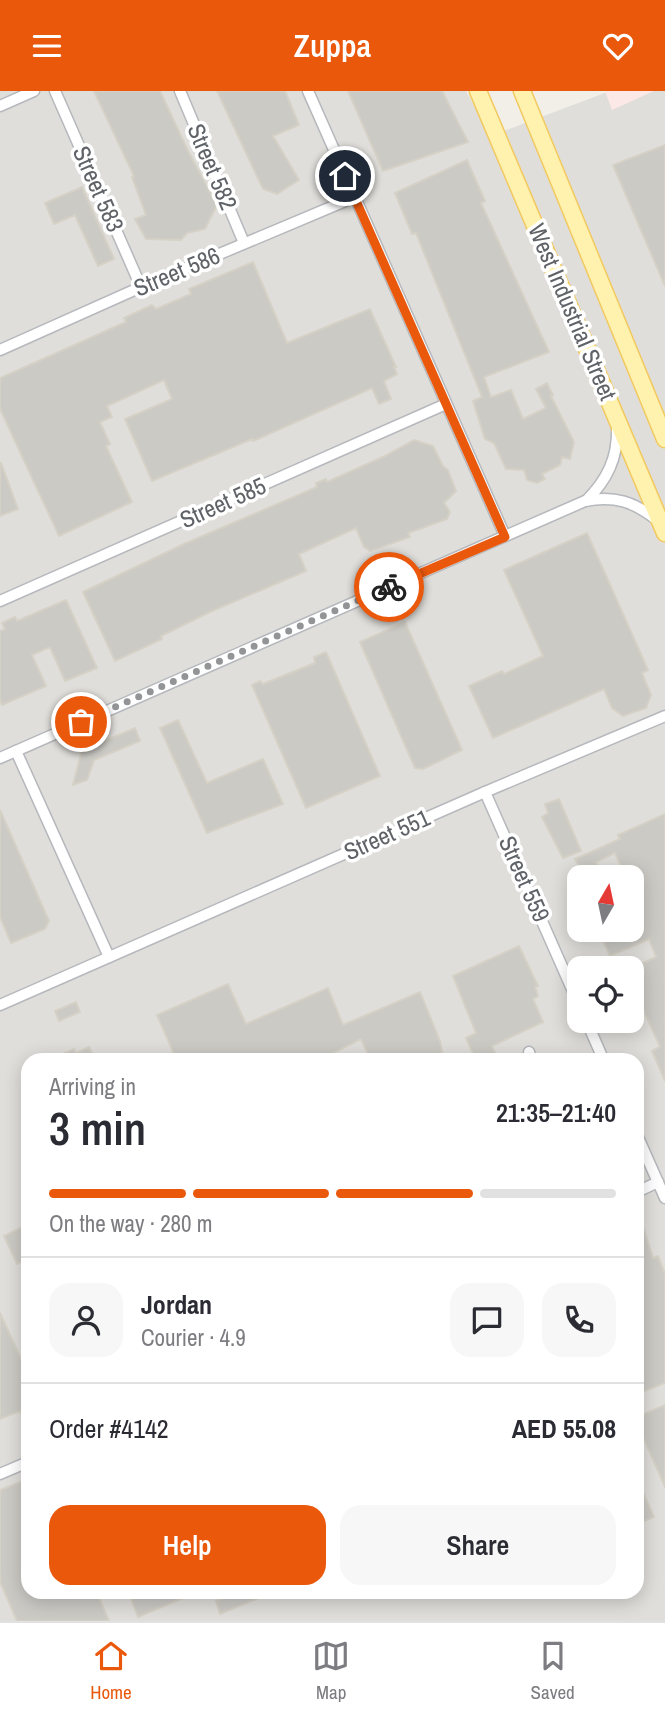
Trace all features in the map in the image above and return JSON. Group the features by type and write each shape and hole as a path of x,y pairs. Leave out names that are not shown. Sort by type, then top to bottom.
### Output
{"main road":[{"name":"West Industrial Street","path":"478,91 663,528"},
{"name":"West Industrial Street","path":"522,91 665,439"}],"street":[{"path":"0,106 34,91"},
{"name":"Street 583","path":"55,91 141,287"},
{"name":"Street 582","path":"180,91 244,243"},
{"path":"308,91 505,537"},
{"name":"Street 586","path":"0,350 355,197"},
{"name":"Street 585","path":"0,601 446,404"},
{"path":"585,501 608,473 615,456 616,418"},
{"path":"0,758 585,501 617,499 633,504 663,528"},
{"name":"Street 551","path":"0,1005 665,716"},
{"path":"16,751 109,957"},
{"name":"Street 559","path":"485,792 567,978"},
{"path":"591,1033 599,1053"},
{"path":"644,1151 665,1198"},
{"path":"644,1189 658,1182"},
{"path":"0,1474 21,1465"}],"shaded area":[{"path":"0,91 466,91 491,136 610,91 665,91 665,1621 0,1621"},
{"path":"605,91 654,91 612,110"}],"building":[{"path":"94,91 160,91 217,205 205,229 187,233 181,240 146,239 135,219 146,215 132,177 134,176"},
{"path":"217,91 285,91 299,125 273,136 299,180 277,194 263,189"},
{"path":"348,91 442,91 468,142 383,171"},
{"path":"665,145 665,286 613,165"},
{"path":"467,160 485,201 481,203 549,352 484,377 491,397 511,390 523,419 546,408 536,389 547,383 574,442 570,459 562,457 560,465 542,474 545,479 537,483 527,480 524,470 506,469 494,443 485,439 473,401 482,397 416,233 412,234 395,193"},
{"path":"82,187 114,259 98,266 75,215 54,224 45,203"},
{"path":"253,262 287,343 370,309 396,367 397,374 384,381 391,399 379,404 372,388 253,441 252,439 152,481 125,419 172,399 164,380 107,406 112,417 100,422 110,444 106,446 132,502 59,536 0,409 0,378 126,322 124,318 152,305 156,309 191,294 189,289"},
{"path":"414,440 433,446 443,466 448,470 456,491 444,503 450,512 447,519 408,533 410,537 370,551 364,547 356,528 299,554 306,571 212,611 115,661 83,592 184,544 317,487 316,483 326,479 327,482 385,456"},
{"path":"0,464 18,509 0,516"},
{"path":"587,533 648,670 642,673 651,695 646,708 623,716 612,708 604,689 493,738 469,686 543,656 504,570"},
{"path":"66,600 97,668 65,681 50,647 32,655 46,686 2,705 0,631 5,629 2,623 15,617 17,621"},
{"path":"405,622 462,750 423,769 415,768 360,642"},
{"path":"326,652 380,776 306,808 252,685 260,681 263,684 315,663 314,657"},
{"path":"178,720 207,783 263,759 283,804 207,833 160,728"},
{"path":"135,728 140,741 94,760 87,780 73,785 82,750"},
{"path":"559,799 581,851 563,858 542,817 548,813 545,804"},
{"path":"0,810 49,921 45,929 11,943 0,917"},
{"path":"665,814 665,1081 652,1051 660,1047 644,1011 644,962 656,957 649,939 644,941 644,865 620,865 615,853 596,862 597,865 578,865 575,859 620,839 618,835"},
{"path":"604,942 642,942 610,956"},
{"path":"519,946 538,986 535,987 538,996 533,999 543,1022 492,1046 495,1053 473,1053 466,1038 476,1033 453,976"},
{"path":"228,984 246,1024 328,988 343,1025 420,992 442,1052 367,1053 361,1039 333,1053 174,1053 157,1015"},
{"path":"76,1002 80,1012 59,1021 55,1011"},
{"path":"89,1047 92,1053 76,1053"},
{"path":"21,1228 21,1262 17,1264 4,1236"},
{"path":"644,1230 653,1258 658,1256 665,1274 665,1383 644,1391"},
{"path":"0,1313 21,1359 21,1413 20,1411 0,1419"},
{"path":"665,1405 665,1487 644,1439 644,1414"},
{"path":"21,1482 21,1599 100,1599 109,1621 17,1621 0,1582 0,1490"},
{"path":"644,1495 654,1517 644,1521"},
{"path":"131,1599 181,1599 138,1617"},
{"path":"221,1599 256,1599 220,1614 216,1601"}],"way so far":[{"path":"81,722 389,587"}],"route":[{"path":"345,176 505,537 389,587"}]}
